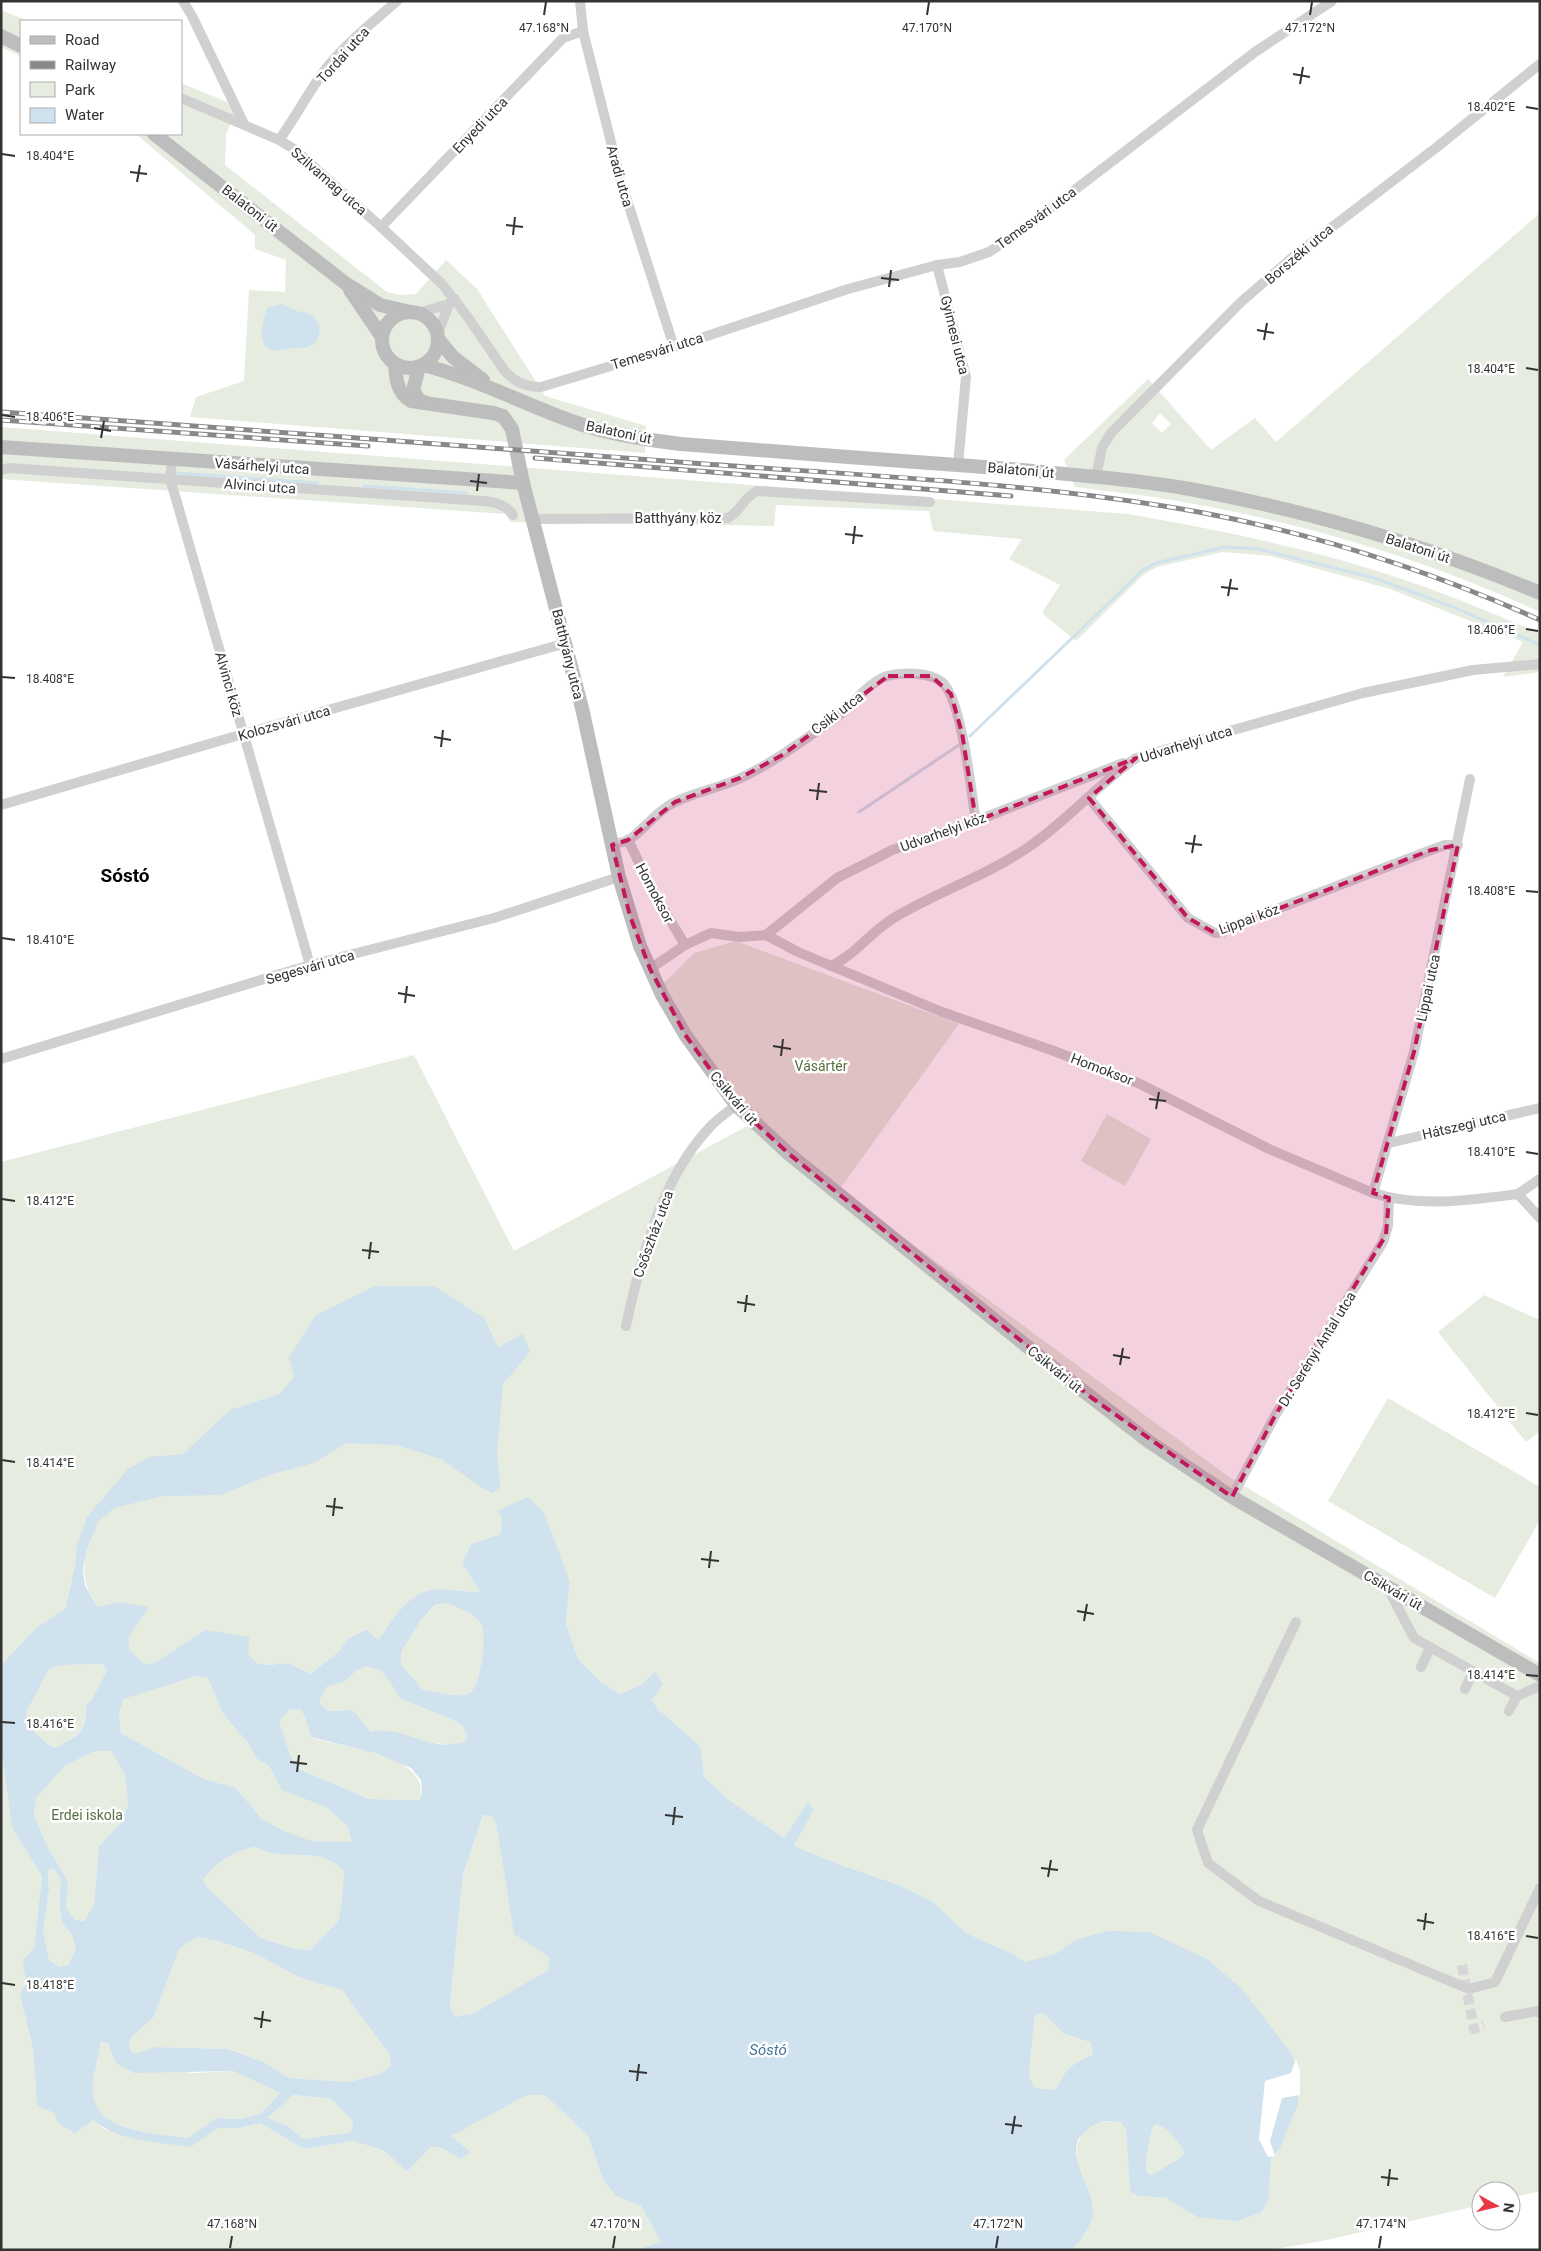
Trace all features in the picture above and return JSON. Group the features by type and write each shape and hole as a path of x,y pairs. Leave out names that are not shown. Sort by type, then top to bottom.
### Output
{"street":[{"path":"183,1 244,124"},
{"name":"Tordai utca","path":"271,140 329,66 366,27 398,1"},
{"name":"Aradi utca","path":"580,1 583,31 620,178 674,346"},
{"name":"Temesvári utca","path":"521,384 533,387 549,385 848,289 937,265 960,262 989,252 1003,244 1256,52 1332,1"},
{"name":"Enyedi utca","path":"381,227 563,38 583,31"},
{"path":"1,36 20,46"},
{"name":"Borszéki utca","path":"1096,477 1102,448 1110,434 1241,302 1324,232 1437,147 1540,64"},
{"name":"Szilvamag utca","path":"182,98 244,124 271,140 294,149 381,227 452,302 505,371 521,384"},
{"name":"Balatoni út","path":"155,135 345,283 380,305 414,312"},
{"name":"Gyimesi utca","path":"937,265 966,377 958,465"},
{"name":"Balatoni út","path":"345,283 382,337"},
{"path":"421,366 406,368 395,364 386,356 382,337 384,329 395,316 452,302"},
{"path":"426,403 419,400 413,390 421,366 434,354 438,337 452,302"},
{"path":"414,312 431,321 438,337"},
{"name":"Balatoni út","path":"438,337 452,357 496,389"},
{"name":"Batthyány utca","path":"395,364 398,388 404,397 411,401 493,413 503,416 512,429 522,483 566,643 619,877 630,916 650,969"},
{"name":"Balatoni út","path":"421,366 444,370 496,389 538,409 582,425 649,440 1096,477 1189,489 1325,520 1425,550 1540,593"},
{"name":"Vásárhelyi utca","path":"1,446 522,483"},
{"name":"Alvinci köz","path":"172,459 170,480 310,966"},
{"name":"Alvinci utca","path":"1,470 9,468 492,502 509,509 513,516"},
{"name":"Batthyány köz","path":"533,519 728,518 735,514 750,494 757,491 930,502"},
{"name":"Kolozsvári utca","path":"1,805 243,734 566,643"},
{"name":"Udvarhelyi utca","path":"831,966 849,955 890,920 984,874 1031,845 1089,798 1116,772 1136,758 1389,687 1473,670 1540,664"},
{"name":"Csiki utca","path":"612,845 628,840 659,812 675,802 740,778 784,754 840,715 878,681 888,676 911,674 931,676 942,682 951,694 962,733 976,821"},
{"name":"Udvarhelyi köz","path":"766,935 837,878 892,850 976,821 1136,758"},
{"name":"Lippai utca","path":"1373,1193 1414,1052 1458,845 1470,779"},
{"name":"Lippai köz","path":"1089,798 1188,918 1215,933 1223,932 1431,850 1445,845 1458,845"},
{"name":"Homoksor","path":"628,840 654,893 685,945"},
{"name":"Segesvári utca","path":"1,1059 310,966 494,918 619,877"},
{"path":"650,969 685,945 711,933 739,937 766,935"},
{"name":"Homoksor","path":"766,935 798,952 951,1016 1051,1050 1138,1083 1277,1153 1373,1193 1389,1198 1462,1201 1518,1194"},
{"name":"Csikvári út","path":"650,969 686,1036 736,1105 789,1154 1092,1398 1148,1441 1232,1497 1540,1676"},
{"name":"Csőszház utca","path":"626,1326 644,1254 659,1211 674,1179 692,1149 710,1127 736,1105"},
{"name":"Hátszegi utca","path":"1389,1142 1540,1108"},
{"path":"1540,1179 1518,1194 1540,1218"},
{"name":"Dr. Serényi Antal utca","path":"1232,1497 1276,1414 1383,1242 1388,1226 1389,1198"},
{"path":"1387,1586 1414,1638 1517,1696"},
{"path":"1296,1622 1197,1830 1208,1863 1259,1900 1469,1989 1495,1982 1540,1888"},
{"path":"1421,1667 1430,1648"},
{"path":"1465,1689 1473,1672"},
{"path":"1509,1711 1517,1696 1540,1686"},
{"path":"1505,2017 1537,2011 1540,2013"}],"highlighted area":[{"path":"888,676 931,676 951,694 962,733 976,821 1136,758 1089,798 1188,918 1215,933 1431,850 1458,845 1414,1052 1373,1193 1389,1198 1386,1235 1276,1414 1232,1497 1092,1398 789,1154 736,1105 686,1036 650,969 630,916 612,845 628,840 675,802 740,778 784,754"}],"green space":[{"path":"1,10 26,20 20,20 20,56 1,47"},
{"path":"182,83 237,106 226,135 225,165 387,292 400,295 416,294 446,260 477,289 545,396 646,426 645,453 190,417 196,397 244,381 249,290 285,292 286,260 255,249 255,235 137,135 182,135"},
{"path":"1540,213 1540,612 1450,574 1309,529 1155,497 1075,487 1064,460 1148,379 1211,450 1255,418 1276,442","holes":["1160,413 1171,424 1162,433 1152,423"]},
{"path":"1,427 1128,514 1232,534 1335,558 1454,598 1540,633 1540,672 1503,677 1523,642 1390,589 1271,556 1223,552 1157,567 1143,575 1076,641 1042,613 1060,585 1009,559 1022,539 933,531 929,511 776,505 774,526 510,522 506,514 1,479"},
{"name":"Vásártér","path":"736,941 959,1024 839,1190 1229,1477 1540,1663 1540,2191 1521,2196 1521,2181 1471,2181 1471,2207 1322,2241 1270,2250 964,2250 995,2041 1087,2186 1077,2160 1079,2141 1088,2129 1103,2122 1121,2122 1126,2131 1130,2191 1136,2196 1166,2198 1197,2217 1262,2212 1269,2199 1271,2159 1280,2148 1108,2068 1090,2042 1093,2054 1071,2067 1054,2090 1036,2088 1031,2081 1029,2073 1035,2015 1043,2013 1025,1962 1015,1955 966,1933 932,1901 899,1885 794,1846 814,1810 808,1802 784,1838 729,1800 704,1777 701,1747 658,1709 652,1699 662,1684 655,1671 642,1684 620,1694 601,1682 578,1659 566,1623 570,1582 497,1510 502,1518 500,1534 471,1544 462,1563 481,1591 470,1592 438,1589 418,1594 396,1615 378,1640 365,1629 349,1638 338,1652 311,1674 288,1663 268,1665 257,1663 248,1653 205,1630 153,1664 143,1663 129,1650 129,1636 118,1602 97,1607 85,1579 87,1549 77,1545 75,1566 65,1609 37,1627 1,1665 1,1162 414,1055 514,1251 753,1123 657,990 694,953"},
{"path":"1107,1114 1151,1139 1125,1186 1081,1161"},
{"path":"1484,1295 1540,1320 1540,1431 1526,1442 1438,1332"},
{"path":"1388,1398 1540,1487 1540,1520 1495,1598 1328,1501"},
{"path":"448,1603 479,1620 483,1630 482,1662 479,1673 473,1690 464,1695 445,1694 422,1689 401,1664 401,1652 421,1620 436,1605"},
{"path":"103,1664 107,1670 92,1699 86,1705 85,1723 80,1732 55,1748 43,1740 31,1728 27,1712 46,1674 50,1669 57,1666"},
{"path":"367,1665 382,1671 401,1699 462,1725 467,1735 464,1742 455,1745 424,1742 386,1731 369,1732 354,1711 331,1711 323,1707 319,1702 326,1686 346,1681 357,1670"},
{"path":"197,1676 208,1678 223,1714 247,1742 257,1759 269,1766 282,1789 326,1807 347,1826 352,1842 312,1841 287,1833 262,1819 236,1788 204,1779 121,1733 119,1715 124,1699"},
{"path":"300,1709 305,1717 311,1737 381,1755 413,1772 420,1785 419,1800 369,1799 301,1770 290,1755 278,1721 289,1710"},
{"path":"1,1747 12,1828 42,1876 34,1948 23,1969 27,1981 20,1995 33,2049 37,2106 93,2120 104,2129 191,2147 218,2128 240,2128 260,2123 304,2149 353,2141 385,2151 407,2172 431,2147 442,2148 450,2136 527,2095 545,2095 588,2136 603,2180 616,2196 641,2206 661,2242 635,2250 1,2250"},
{"name":"Erdei iskola","path":"95,1751 111,1751 125,1775 128,1804 123,1820 99,1846 94,1904 84,1921 75,1920 66,1908 68,1881 48,1848 34,1815 36,1798 65,1766"},
{"path":"483,1815 493,1816 496,1824 514,1933 549,1957 548,1970 474,2013 455,2017 450,2006 463,1875"},
{"path":"254,1847 277,1854 320,1857 336,1864 344,1871 338,1921 310,1950 295,1949 261,1938 206,1886 203,1880 219,1863 232,1855"},
{"path":"54,1869 61,1881 59,1904 62,1923 72,1935 76,1949 68,1965 59,1967 49,1960 43,1932 49,1890 48,1870"},
{"path":"197,1937 218,1941 256,1954 298,1977 342,1990 389,2054 391,2066 380,2074 349,2082 289,2078 262,2061 229,2049 155,2047 138,2053 131,2052 129,2043 133,2036 154,2017 179,1949"},
{"path":"101,2042 108,2043 115,2062 193,2073 233,2071 280,2093 260,2114 239,2119 216,2118 188,2138 128,2128 102,2114 95,2103 93,2082"},
{"path":"293,2095 331,2099 353,2120 351,2132 303,2139 288,2126 268,2118"},
{"path":"1158,2124 1173,2136 1184,2153 1181,2157 1152,2175 1147,2173 1146,2160 1152,2128"}],"water":[{"path":"281,304 310,314 315,318 319,324 320,332 312,345 305,348 285,350 275,350 267,347 262,338 262,331 267,308"},
{"name":"Sóstó","path":"375,1286 434,1286 484,1318 498,1347 523,1334 530,1352 503,1384 497,1450 500,1487 493,1493 484,1489 441,1459 396,1445 346,1443 314,1463 269,1475 221,1495 163,1496 114,1508 98,1522 87,1549 83,1570 85,1585 97,1607 118,1602 149,1607 129,1636 129,1650 143,1663 153,1664 205,1630 249,1637 248,1653 257,1663 268,1665 288,1663 311,1674 338,1652 349,1638 366,1629 378,1640 396,1615 418,1594 438,1589 469,1592 480,1591 462,1563 471,1544 500,1534 502,1518 497,1511 528,1497 544,1513 570,1582 566,1623 578,1659 601,1682 620,1694 642,1684 655,1671 663,1684 652,1700 658,1709 701,1747 704,1777 729,1800 784,1838 808,1802 814,1810 794,1846 899,1885 932,1901 966,1933 1015,1955 1025,1962 1056,1954 1075,1940 1108,1931 1149,1932 1207,1959 1241,1988 1291,2053 1298,2071 1298,2104 1280,2148 1271,2159 1269,2199 1262,2212 1237,2221 1197,2217 1166,2198 1137,2196 1130,2191 1126,2131 1121,2122 1107,2121 1093,2125 1078,2140 1077,2158 1093,2205 1093,2214 1085,2233 1071,2250 635,2250 661,2242 641,2206 616,2196 603,2180 588,2136 545,2095 527,2095 451,2136 470,2152 461,2159 442,2148 431,2147 407,2172 385,2151 353,2141 304,2149 260,2123 240,2128 218,2128 191,2147 127,2137 103,2127 93,2120 75,2133 58,2123 55,2113 37,2106 33,2049 20,1995 27,1981 23,1969 24,1959 34,1948 42,1876 12,1828 1,1747 1,1665 37,1627 65,1609 75,1566 77,1545 87,1517 128,1469 149,1457 183,1454 230,1410 280,1394 294,1377 289,1357 316,1315","holes":["448,1603 479,1620 483,1630 482,1662 473,1690 468,1694 452,1695 422,1689 401,1664 401,1652 421,1620 435,1605","103,1664 107,1670 92,1699 86,1705 83,1728 75,1736 55,1748 31,1728 27,1712 50,1669 63,1665","367,1666 382,1671 401,1699 453,1720 462,1725 467,1735 464,1742 443,1744 424,1741 396,1732 370,1732 354,1711 331,1711 323,1707 319,1702 326,1687 346,1681 357,1670","197,1676 208,1678 223,1714 247,1742 257,1759 269,1766 282,1790 326,1807 347,1826 352,1842 312,1841 286,1832 262,1819 236,1788 204,1779 121,1733 119,1715 124,1699","300,1709 305,1717 311,1737 375,1753 411,1768 421,1780 422,1792 419,1800 369,1799 301,1770 290,1755 279,1721 289,1710","95,1751 111,1751 125,1775 128,1804 123,1820 99,1846 94,1904 84,1921 75,1920 66,1908 68,1881 48,1848 34,1815 36,1798 65,1766","483,1815 492,1816 496,1824 514,1934 549,1957 548,1970 474,2013 455,2017 450,2006 463,1875","254,1847 277,1854 320,1857 336,1864 344,1871 338,1921 310,1950 295,1949 261,1938 206,1886 203,1880 213,1868 232,1855","54,1869 61,1881 59,1904 62,1923 72,1935 76,1949 68,1965 59,1967 49,1960 43,1932 49,1890 48,1870","197,1937 218,1941 256,1954 298,1977 342,1990 389,2054 391,2066 380,2074 349,2082 289,2078 262,2061 228,2049 155,2047 138,2053 131,2052 129,2043 133,2036 154,2017 179,1949","1043,2013 1063,2033 1090,2042 1093,2054 1071,2067 1054,2090 1036,2088 1031,2081 1029,2073 1035,2015","101,2042 108,2043 115,2062 134,2073 233,2071 280,2093 260,2114 239,2119 216,2118 188,2138 128,2128 102,2114 95,2103 93,2088","293,2095 331,2099 353,2121 351,2132 303,2139 288,2126 268,2118","1157,2124 1173,2136 1184,2153 1181,2157 1152,2175 1147,2173 1146,2160 1152,2128"]}],"pier":[{"path":"1296,2059 1300,2071 1300,2095 1282,2098 1270,2141 1275,2156 1268,2157 1259,2139 1265,2081 1291,2073"}],"waterway":[{"path":"177,473 317,483"},
{"path":"364,486 466,493"},
{"path":"970,736 1143,570 1156,563 1225,547 1258,549 1374,578 1453,607 1540,645"},
{"path":"859,812 959,745"}],"tunnel":[{"path":"1462,1965 1474,2029 1484,2025"}],"railway":[{"path":"1,412 892,477 1080,494 1204,513 1290,532 1417,571 1459,586 1540,620"},
{"path":"1,420 368,446"},
{"path":"535,458 1011,496"}],"district":[{"name":"Sóstó","path":"125,875"}]}
